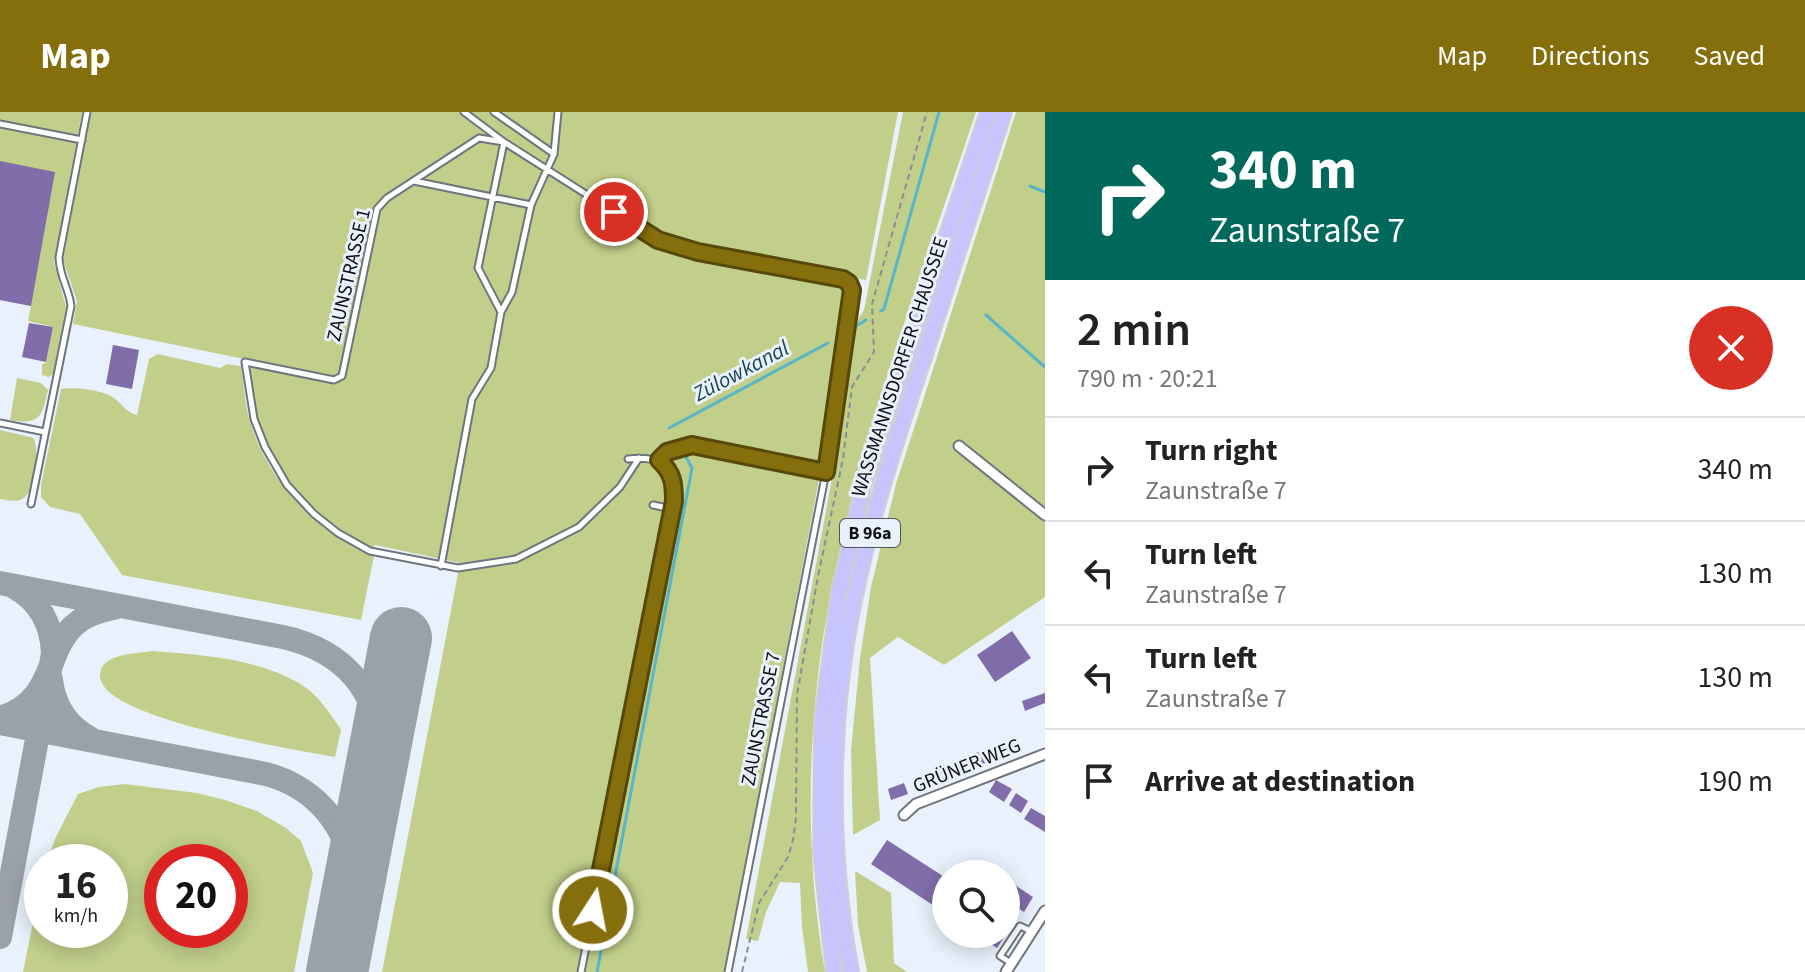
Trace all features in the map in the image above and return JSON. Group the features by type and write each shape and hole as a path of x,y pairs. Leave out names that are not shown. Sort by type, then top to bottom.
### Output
{"main road":[{"name":"WASSMANNSDORFER CHAUSSEE","path":"834,972 821,853 822,722 839,592 863,487 988,112"},
{"name":"WASSMANNSDORFER CHAUSSEE","path":"851,972 836,854 837,750 843,671 856,588 882,485 1004,112"}],"street":[{"path":"959,446 1045,515"},
{"name":"GRÜNER WEG","path":"904,815 916,804 1045,754"},
{"path":"1009,968 1045,911"}],"lane":[{"path":"31,504 71,306 61,278 59,257 87,112"},
{"path":"464,112 546,169"},
{"path":"494,112 554,154"},
{"path":"506,122 508,112"},
{"path":"558,112 554,154 531,205 512,292 501,312 491,368 472,399 441,566 458,568 516,559 579,527 620,487 639,458"},
{"path":"0,124 82,140"},
{"name":"ZAUNSTRASSE 1","path":"441,566 370,551 338,533 300,500 271,457 254,419 245,362 334,380 342,376 377,209 387,198 479,138 504,142"},
{"path":"501,312 478,268 504,142"},
{"name":"ZAUNSTRASSE 7","path":"546,169 658,240 698,252 843,279 849,283 851,294 826,472 728,972"},
{"path":"414,181 531,205"},
{"path":"0,423 45,432"},
{"path":"659,460 667,452 692,445 826,472"},
{"path":"581,972 672,509 674,482 669,469 659,460 628,459"},
{"path":"653,505 672,509"}],"path":[{"path":"742,972 759,903 788,857 793,840 797,695 843,459 852,387 874,352 872,304 927,112"}],"green space":[{"path":"0,112 82,112 54,263 66,307 53,374 49,377 42,375 42,364 46,363 53,327 28,321 31,306 0,300"},
{"path":"91,112 898,112 866,280 849,277 826,443 725,972 382,972 460,563 375,545 373,548 334,525 300,494 286,477 264,437 254,402 249,360 73,324 77,301 63,260"},
{"path":"903,112 976,112 878,407 845,526 832,587 817,682 811,779 813,876 825,972 808,972 800,883 780,882 766,912 758,941 746,939 833,473 855,324 864,310"},
{"path":"1016,112 1045,112 1045,597 944,665 898,637 870,658 880,820 853,835 851,750 871,587 896,484"},
{"path":"158,354 220,368 227,364 241,366 250,422 259,446 283,486 314,518 374,556 361,620 122,575 80,514 50,507 41,497 61,389 104,393 137,415 149,359"},
{"path":"17,378 41,383 48,390 41,413 33,420 10,420"},
{"path":"0,430 34,438 36,463 33,482 26,496 20,500 0,499"},
{"path":"152,651 246,663 306,687 328,710 341,730 335,757 202,730 130,705 107,690 100,674 107,662 121,656"},
{"path":"125,784 197,793 257,811 286,828 301,841 313,873 294,972 23,972 28,948 128,948 128,844 53,844 78,794 99,787"},
{"path":"855,871 891,893 894,963 907,972 867,972 858,925"}],"building":[{"path":"0,161 55,172 31,306 0,300"},
{"path":"29,323 53,327 46,362 22,357"},
{"path":"113,345 139,350 132,389 106,384"},
{"path":"1012,631 1031,658 995,682 977,655"},
{"path":"1045,693 1045,703 1025,711 1022,701"},
{"path":"981,751 986,763 967,769 963,758"},
{"path":"945,766 949,776 931,782 927,772"},
{"path":"996,780 1012,789 1004,802 989,792"},
{"path":"904,783 908,794 891,800 888,789"},
{"path":"1016,793 1028,801 1021,813 1009,805"},
{"path":"1031,808 1045,816 1045,832 1024,819"},
{"path":"887,840 932,869 932,905 871,864"},
{"path":"1020,888 1033,897 1024,912 1020,909"}],"waterway":[{"name":"Zülowkanal","path":"881,311 939,112"},
{"name":"Zülowkanal","path":"1030,186 1045,192"},
{"path":"986,315 1045,367"},
{"name":"Zülowkanal","path":"853,328 866,320"},
{"name":"Zülowkanal","path":"669,428 828,343"},
{"path":"597,972 692,468 686,457"}],"taxiway":[{"path":"0,583 304,643 340,663 366,693 378,732 378,755"},
{"path":"0,937 53,654 43,615 31,599 14,587"},
{"path":"0,718 22,707 37,693 71,628 88,616 114,608"},
{"path":"51,680 55,698 64,715 75,728 91,739"},
{"path":"0,723 266,774 285,781 302,790 330,816 348,850 353,889"}],"runway":[{"path":"337,972 401,638"}],"route":[{"path":"593,910 674,501 674,482 669,469 659,460 667,452 683,445 692,445 826,472 852,290 843,279 698,252 658,240 614,212"}]}
